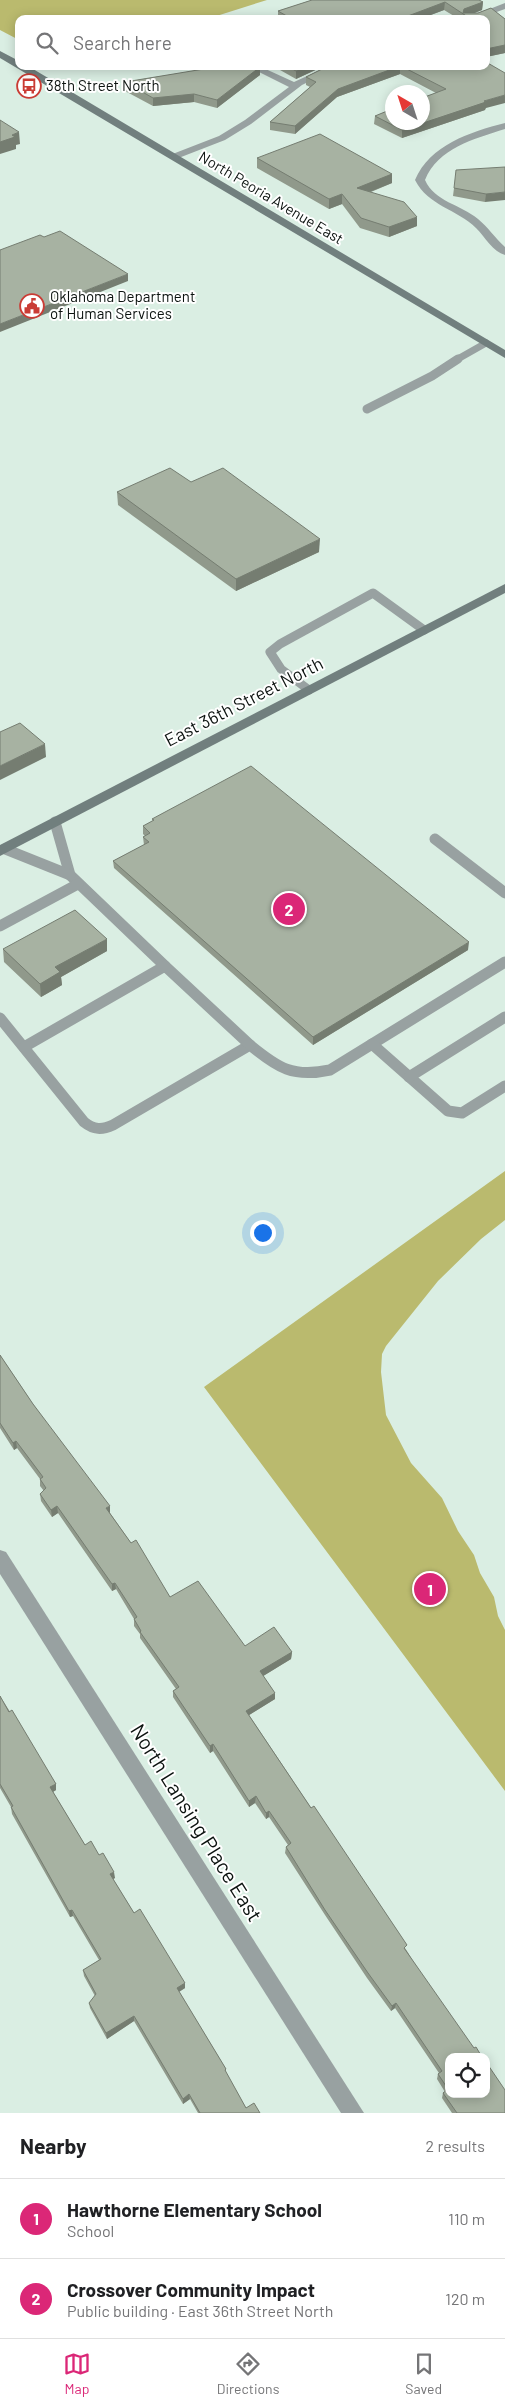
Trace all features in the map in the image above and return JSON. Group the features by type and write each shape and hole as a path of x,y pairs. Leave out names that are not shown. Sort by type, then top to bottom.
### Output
{"main road":[{"name":"North Peoria Avenue East","path":"0,54 15,63"},
{"name":"North Peoria Avenue East","path":"27,70 505,355"},
{"name":"East 36th Street North","path":"2,850 505,588"}],"street":[{"path":"479,15 505,6"},
{"path":"260,70 295,86"},
{"path":"173,157 222,138 248,122 295,86 329,70"},
{"path":"505,126 458,143 435,156 423,168 420,180 428,192 440,202 469,216 487,232 493,243 505,252"},
{"name":"North Lansing Place East","path":"0,1558 353,2113"}],"lane":[{"path":"367,409 432,376 466,354 486,344"},
{"path":"309,690 282,670 273,660 270,652 280,644 373,593 424,630"},
{"path":"55,822 70,875 78,884 250,1045 282,1070 295,1074 312,1075 330,1070 505,962"},
{"path":"435,840 505,894"},
{"path":"2,850 70,875"},
{"path":"0,926 78,884"},
{"path":"24,1047 166,966"},
{"path":"409,1077 505,1017"},
{"path":"0,1018 84,1122 100,1130 113,1125 250,1045"},
{"path":"372,1044 448,1111 462,1113 505,1086"}],"shaded area":[{"path":"0,0 267,0 220,15 15,15 15,38 0,30"},
{"path":"505,1171 505,1220 481,1239 438,1281 386,1346 382,1354 381,1372 386,1415 411,1463 442,1498 458,1531 474,1555 480,1573 494,1597 498,1616 505,1630 505,1791 204,1387"}],"building":[{"path":"312,0 479,0 483,2 464,9 463,13 478,13 491,8 505,19 505,45 490,48 490,15 465,15 445,2 411,15 285,15 278,11"},
{"path":"490,64 505,73 505,95 430,121 430,95 446,89 409,70 490,70"},
{"path":"198,70 256,70 217,100 194,94 153,98 125,82"},
{"path":"320,70 389,70 338,89 295,126 270,122 316,82 306,77"},
{"path":"385,112 385,121 375,116"},
{"path":"0,120 19,132 12,135 15,137 0,142"},
{"path":"320,134 392,174 357,188 404,202 417,217 389,227 361,218 342,194 329,199 257,158"},
{"path":"505,167 505,192 486,194 454,188 456,170"},
{"name":"Oklahoma Department of Human Services","path":"60,231 128,274 0,324 0,250 40,235 44,237"},
{"path":"170,468 191,482 223,468 320,539 236,579 117,492"},
{"path":"20,723 45,744 0,766 0,732"},
{"path":"251,766 469,942 313,1037 113,861 149,842 143,837 150,833 143,826 154,820 152,819"},
{"path":"75,910 107,939 55,967 60,972 40,984 3,949"},
{"path":"0,1355 33,1404 110,1506 106,1508 131,1543 136,1540 170,1597 198,1581 245,1646 274,1627 292,1652 260,1671 275,1693 246,1711 311,1808 314,1806 407,1945 404,1948 474,2048 476,2047 480,2053 445,2053 445,2084 438,2074 442,2071 396,2003 392,2006 325,1910 286,1847 291,1843 269,1811 266,1813 256,1796 249,1801 213,1744 210,1746 173,1691 179,1687 140,1632 134,1619 137,1617 115,1583 112,1584 57,1506 51,1510 40,1494 46,1488 40,1479 43,1477 16,1441 13,1443 0,1423"},
{"path":"0,1696 9,1712 12,1710 56,1784 50,1787 85,1845 91,1841 99,1855 103,1853 114,1872 110,1874 134,1913 140,1909 185,1983 177,1988 226,2069 246,2108 254,2103 260,2113 200,2113 189,2094 183,2099 134,2016 106,2033 89,2003 96,1994 83,1970 101,1959 72,1910 69,1911 0,1784"},
{"path":"490,2068 505,2090 505,2113 457,2113 446,2098 490,2098"}],"place":[{"name":"38th Street North","path":"29,86"},
{"name":"Oklahoma Department of Human Services","path":"32,306"},
{"name":"Crossover Community Impact","path":"289,909"},
{"name":"Hawthorne Elementary School","path":"430,1589"}]}
